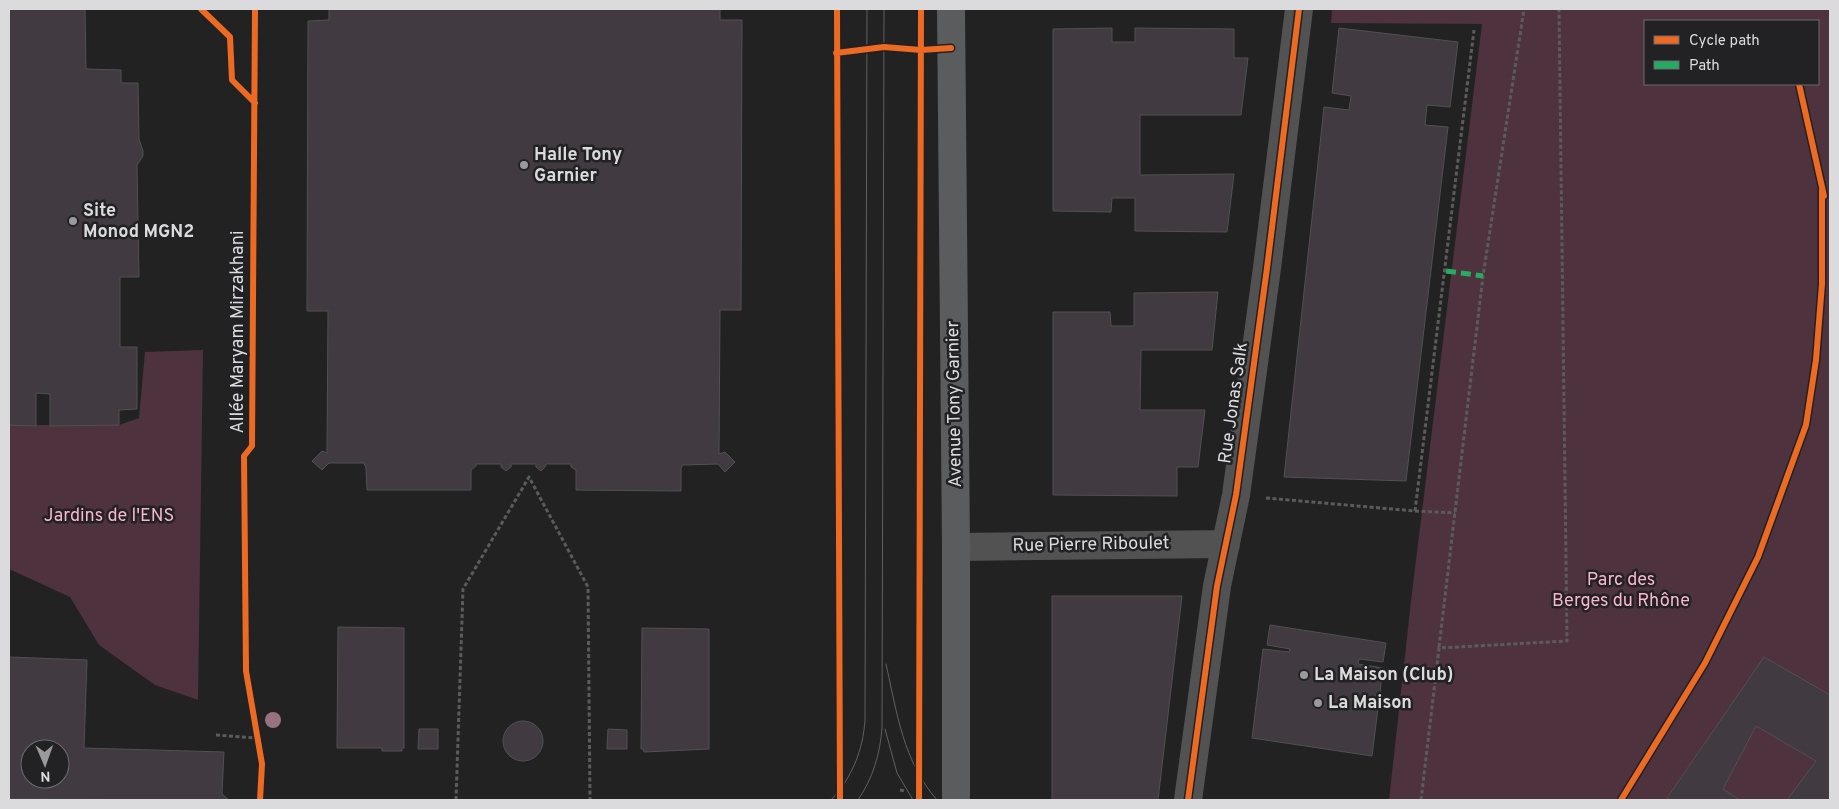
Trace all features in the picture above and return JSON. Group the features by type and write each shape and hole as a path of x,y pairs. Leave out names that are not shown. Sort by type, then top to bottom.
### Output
{"main road":[{"name":"Avenue Tony Garnier","path":"951,9 956,547 956,800"}],"street":[{"name":"Rue Jonas Salk","path":"1188,800 1217,586 1236,495 1267,268 1299,9"},
{"name":"Rue Pierre Riboulet","path":"956,547 1226,544"}],"path":[{"path":"201,9 230,37 232,80 255,103"},
{"path":"1421,800 1483,276 1524,9"},
{"path":"1439,648 1567,641 1558,9"},
{"path":"1415,511 1474,30"},
{"path":"893,48 921,50 951,48"},
{"path":"903,51 912,52"},
{"path":"456,800 463,589 529,477 588,587 590,800"},
{"path":"1236,495 1455,513"},
{"path":"216,735 257,738"},
{"path":"900,790 906,791"}],"green space":[{"name":"Parc des Berges du Rhône","path":"1332,9 1830,9 1830,800 1389,800 1411,601 1482,24 1331,23"},
{"name":"Jardins de l'ENS","path":"203,350 198,700 155,685 99,645 70,597 9,569 9,425 119,425 139,418 145,352"}],"building":[{"name":"Site Monod MGN2","path":"9,9 85,9 86,69 121,70 121,83 138,83 139,139 143,151 143,156 137,165 139,277 120,277 120,347 137,347 137,409 119,410 119,425 50,426 50,394 36,393 36,426 9,425"},
{"name":"Halle Tony Garnier","path":"329,9 720,9 720,20 742,20 741,310 720,310 719,454 725,452 735,462 725,472 718,464 683,465 681,468 681,491 576,490 576,470 571,467 571,464 546,464 541,471 536,467 536,464 511,464 511,467 506,471 501,467 501,464 476,464 471,470 471,490 367,490 364,463 329,463 322,470 312,461 322,451 327,453 328,311 307,311 308,21 329,20"},
{"path":"1112,28 1112,42 1135,42 1135,28 1234,29 1234,58 1248,58 1241,115 1140,115 1140,175 1234,174 1227,232 1135,231 1135,198 1112,198 1111,212 1053,211 1053,29"},
{"path":"1339,28 1458,42 1450,107 1427,105 1425,125 1448,127 1406,481 1284,477 1324,107 1349,110 1351,96 1332,93"},
{"path":"1218,292 1212,350 1141,350 1140,410 1205,410 1198,467 1177,467 1177,496 1053,495 1053,312 1110,312 1111,326 1134,326 1134,293"},
{"path":"1052,596 1182,596 1158,800 1052,800"},
{"path":"1270,625 1386,643 1383,662 1359,659 1358,664 1383,668 1372,756 1252,738 1263,649 1289,652 1290,649 1267,645"},
{"path":"338,627 404,628 404,748 402,748 402,751 382,751 382,748 337,748"},
{"path":"642,628 709,629 709,749 644,752 641,749"},
{"path":"9,657 87,660 84,748 224,752 222,794 229,800 9,799"},
{"path":"1764,657 1830,695 1830,800 1787,800 1816,761 1756,726 1723,789 1740,800 1671,800 1667,798"},
{"path":"523,721 537,727 543,741 537,755 523,761 509,755 503,741 509,727"},
{"path":"419,729 438,729 438,749 418,749"},
{"path":"608,729 627,730 627,749 607,749"}],"tram line":[{"path":"831,800 845,782 855,763 862,742 865,720 867,9"},
{"path":"858,800 875,766 882,728 884,9"},
{"path":"886,664 898,718 909,753 925,785 937,800"},
{"path":"885,729 897,773 913,800"}],"marked path":[{"path":"1446,271 1483,276"}],"cycle path":[{"path":"201,9 230,37 232,80 255,103"},
{"name":"Allée Maryam Mirzakhani","path":"255,9 252,446 244,456 246,671 262,764 260,800"},
{"path":"837,9 840,800"},
{"path":"919,800 921,9"},
{"path":"1188,800 1217,586 1236,495 1267,268 1299,9"},
{"path":"836,53 884,47 921,50 951,48"},
{"path":"1799,85 1824,196"},
{"path":"1621,800 1705,663 1758,557 1806,425 1816,360 1822,284 1822,190"}],"place":[{"name":"Halle Tony Garnier","path":"524,165"},
{"name":"Site Monod MGN2","path":"73,221"},
{"name":"La Maison (Club)","path":"1304,675"},
{"name":"La Maison","path":"1318,703"}]}
